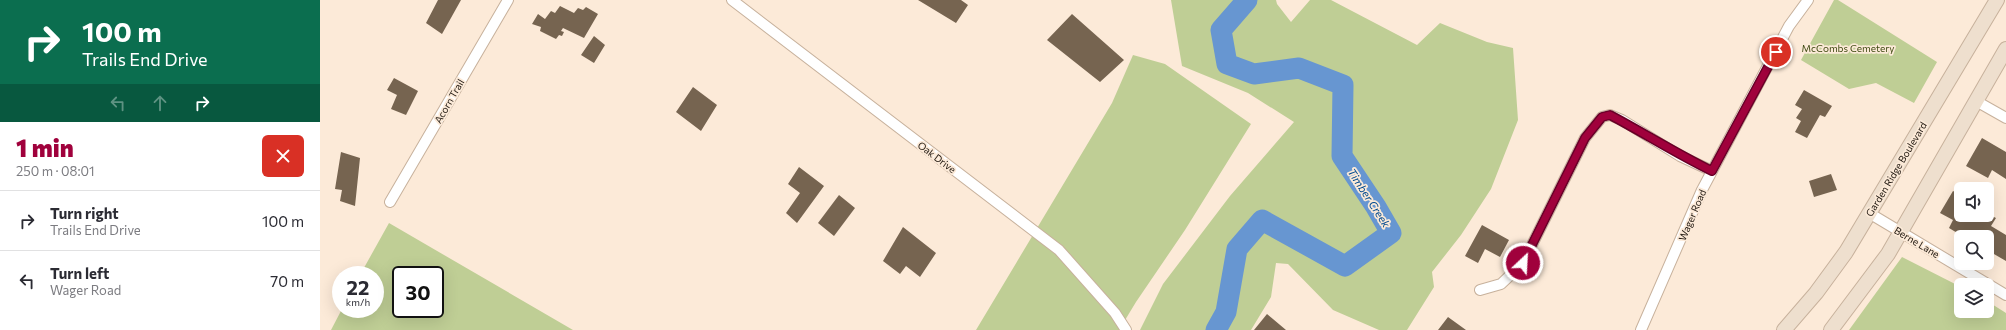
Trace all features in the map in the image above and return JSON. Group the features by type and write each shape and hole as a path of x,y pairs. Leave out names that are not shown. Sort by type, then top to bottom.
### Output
{"main road":[{"name":"Garden Ridge Boulevard","path":"1784,330 1816,293 1846,252 1997,0"},
{"path":"1831,330 1873,277 1901,232 2006,49"}],"street":[{"name":"Acorn Trail","path":"390,202 508,0"},
{"name":"Oak Drive","path":"732,0 1059,250 1102,298 1126,330"},
{"name":"Wager Road","path":"1641,330 1702,190 1789,26 1808,0"},
{"path":"1976,101 2006,118"},
{"path":"1480,290 1501,284 1523,263 1585,138 1602,117 1610,115 1622,120 1680,156 1712,171"},
{"name":"Berne Lane","path":"1869,213 2006,295"}],"green space":[{"path":"1171,0 1276,0 1277,4 1291,22 1310,0 1331,0 1417,45 1440,23 1487,42 1513,48 1518,120 1491,189 1461,235 1432,272 1434,287 1407,330 1379,330 1333,310 1288,264 1276,263 1271,297 1251,330 1140,330 1163,284 1230,196 1294,122 1248,93 1182,66"},
{"name":"McCombs Cemetery","path":"1834,0 1838,0 1937,62 1914,103 1876,83 1849,89 1801,60"},
{"path":"1133,55 1165,64 1251,124 1185,230 1136,302 1119,330 976,330 1112,103"},
{"path":"389,223 573,330 331,330 337,318 384,318 384,266 365,266"},
{"path":"1902,257 1954,283 1954,318 1994,318 1994,305 2006,313 2006,330 1849,330"}],"building":[{"path":"438,0 461,0 442,34 426,23"},
{"path":"918,0 961,0 968,5 956,23"},
{"path":"560,6 574,13 578,8 583,10 586,7 598,14 584,38 563,28 561,31 564,32 562,36 559,35 556,39 540,31 541,27 532,24 538,14 545,19 551,11 555,13"},
{"path":"1072,14 1124,60 1100,82 1047,40"},
{"path":"594,36 605,45 594,63 581,55"},
{"path":"394,78 418,91 406,115 391,109 397,95 387,90"},
{"path":"693,87 717,105 701,131 676,112"},
{"path":"1804,90 1832,106 1825,117 1820,115 1807,138 1795,132 1801,121 1796,118 1802,109 1795,105"},
{"path":"1982,138 2006,152 2006,179 1992,170 1988,178 1966,166"},
{"path":"341,152 360,158 355,206 340,201 342,190 335,189"},
{"path":"799,167 824,186 797,223 786,213 800,193 788,184"},
{"path":"1831,174 1837,190 1814,197 1809,181"},
{"path":"1954,192 1954,222 1994,222 1991,226 2006,235 2006,261 1994,254 1994,230 1954,231 1949,228 1953,220 1940,213"},
{"path":"839,195 855,208 834,236 818,223"},
{"path":"1482,225 1509,240 1500,257 1485,249 1478,263 1465,256"},
{"path":"903,227 936,253 920,277 906,266 900,274 883,261"},
{"path":"1267,314 1286,330 1254,330"},
{"path":"1448,317 1466,330 1438,330"}],"waterway":[{"name":"Timber Creek","path":"1216,330 1226,312 1237,249 1262,220 1345,266 1391,233 1376,207 1342,156 1343,85 1299,68 1254,74 1227,64 1221,30 1247,0"}],"route":[{"path":"1523,263 1585,138 1593,126 1602,117 1610,115 1622,120 1680,156 1712,171 1776,52"}]}
